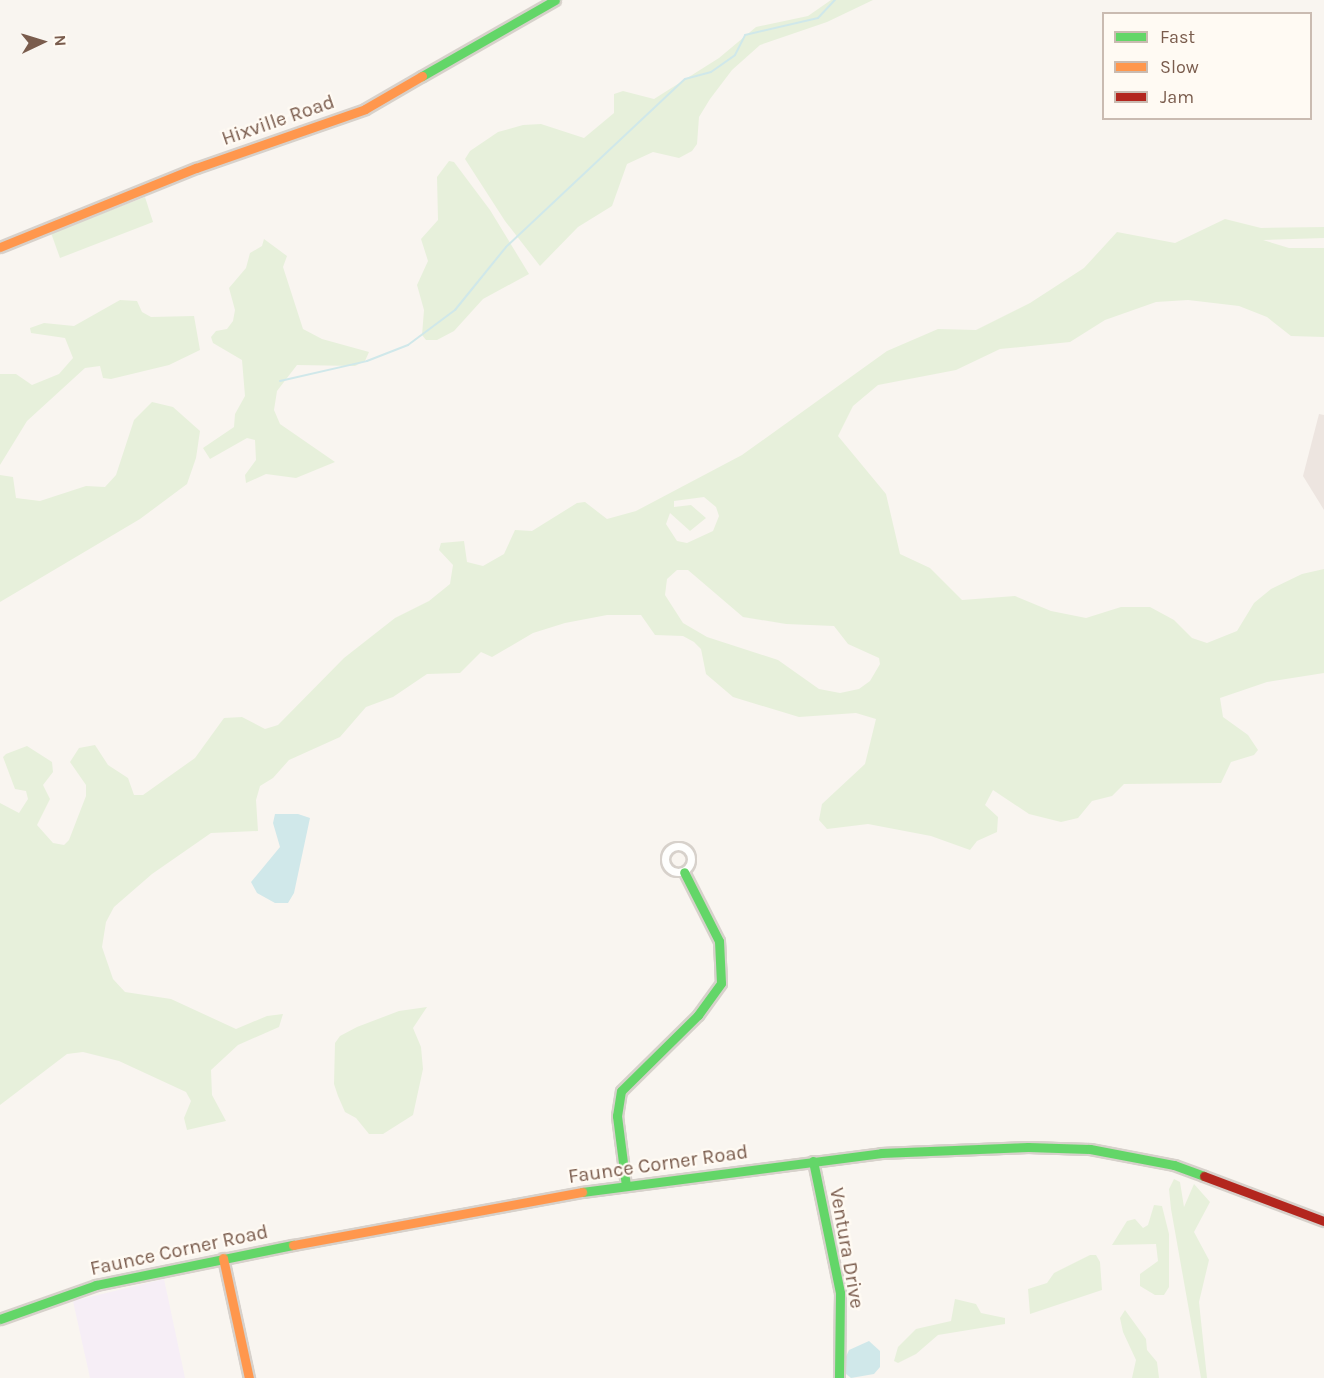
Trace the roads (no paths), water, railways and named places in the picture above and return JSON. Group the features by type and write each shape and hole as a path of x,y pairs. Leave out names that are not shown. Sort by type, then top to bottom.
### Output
{"main road":[{"name":"Hixville Road","path":"0,247 196,168 365,109 555,0"},
{"path":"626,1186 617,1116 621,1091 698,1015 721,983 723,954 719,941 684,872"},
{"name":"Faunce Corner Road","path":"0,1319 96,1285 222,1258 626,1186 813,1161 919,1151 1090,1149 1174,1164 1324,1221"},
{"name":"Ventura Drive","path":"813,1161 840,1293 839,1378"},
{"path":"222,1258 249,1378"}],"water":[{"path":"275,814 298,814 310,818 294,893 288,903 275,903 257,893 251,882 280,847 273,823"},
{"path":"869,1341 880,1351 880,1367 874,1374 851,1378 846,1374 844,1361 849,1350"}],"waterway":[{"path":"280,381 367,361 408,345 455,310 506,247 685,79 711,72 735,55 745,35 818,18 835,0"}]}
